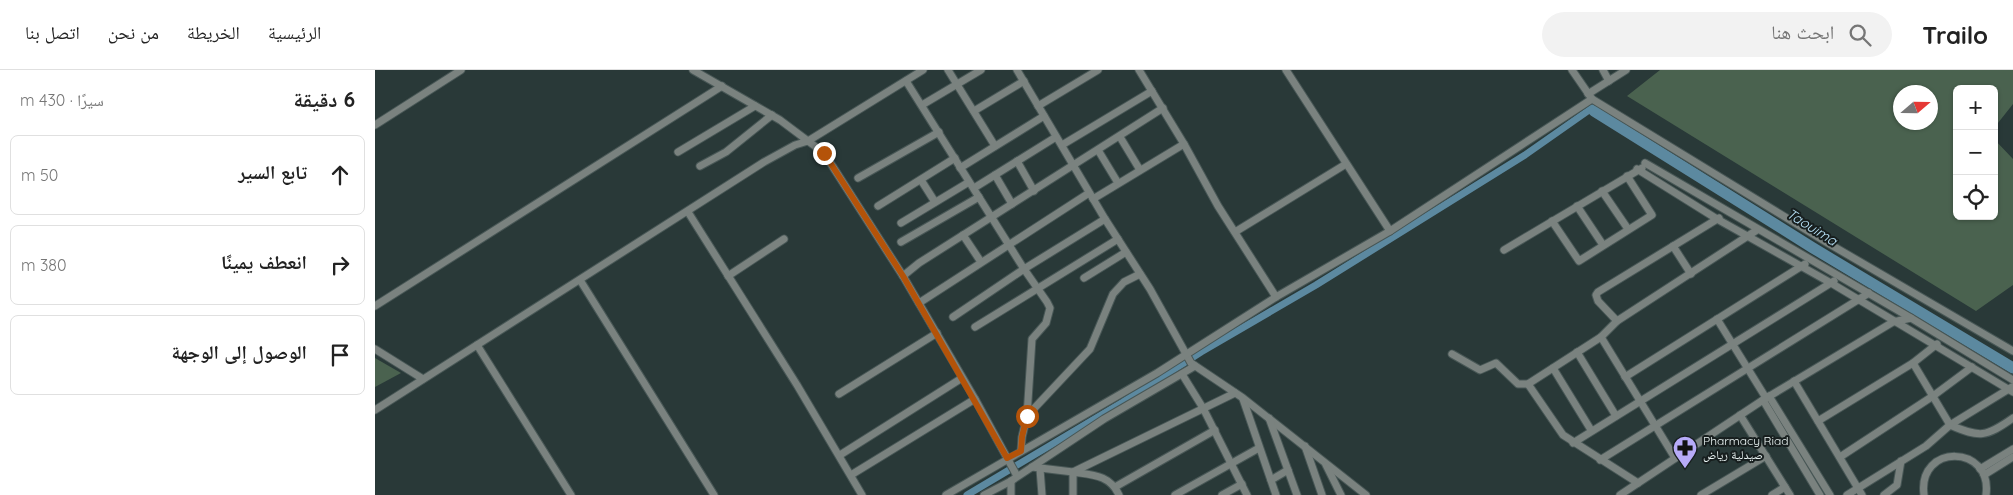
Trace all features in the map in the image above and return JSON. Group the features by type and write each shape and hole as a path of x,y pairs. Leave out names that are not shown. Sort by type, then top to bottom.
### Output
{"street":[{"path":"375,124 461,70"},
{"path":"693,70 772,115 824,153 903,276 1009,461 1014,476 1011,495"},
{"path":"375,410 781,152 808,141 923,70"},
{"path":"948,70 995,146"},
{"path":"922,105 981,70"},
{"path":"1038,106 1098,70"},
{"path":"1139,70 1235,232 1276,297"},
{"path":"1286,70 1390,231"},
{"path":"1572,70 1590,97 1826,242 2013,351"},
{"path":"1603,70 1609,81"},
{"path":"946,495 1009,461 1021,451 1157,373 1276,297 1390,231 1590,97 1609,81 1627,70"},
{"path":"1019,71 1105,220 1140,274 1193,365 1243,398 1363,494"},
{"path":"906,81 1050,308 1046,323 1032,339 1027,416 1021,451"},
{"path":"974,111 1024,81"},
{"path":"375,306 722,86"},
{"path":"1062,145 1152,91"},
{"path":"678,152 755,106"},
{"path":"903,276 992,216 1120,137 1163,108"},
{"path":"700,166 726,152 772,115"},
{"path":"961,168 1044,116"},
{"path":"859,178 939,132"},
{"path":"974,188 1057,137"},
{"path":"1120,137 1140,170"},
{"path":"919,304 1010,243 1184,144"},
{"path":"1098,150 1118,183"},
{"path":"878,206 955,158"},
{"path":"1017,161 1034,191"},
{"path":"1235,232 1346,164"},
{"path":"1505,250 1647,164 1810,261 1911,318 2013,380"},
{"path":"1637,169 1717,219 1831,283 1970,368 2012,389"},
{"path":"995,175 1013,204"},
{"path":"1552,221 1579,261 1652,215 1627,176"},
{"path":"921,180 935,202"},
{"path":"901,223 969,182"},
{"path":"1602,191 1628,229"},
{"path":"901,242 979,197"},
{"path":"1577,206 1603,245"},
{"path":"688,212 840,455 859,494"},
{"path":"1617,321 1597,301 1596,295 1598,292 1729,212"},
{"path":"953,317 1024,269 1105,220"},
{"path":"1453,354 1480,370 1493,363 1499,364 1518,384 1528,384 1601,337 1617,321 1749,237 1757,230"},
{"path":"963,235 981,262"},
{"path":"728,276 784,239"},
{"path":"975,327 1118,239"},
{"path":"1673,246 1691,274"},
{"path":"1084,278 1126,252"},
{"path":"1625,376 1810,261"},
{"path":"1027,416 1090,349 1113,294 1124,282 1140,274"},
{"path":"1573,443 1839,277"},
{"path":"580,280 715,495"},
{"path":"1600,460 1869,294"},
{"path":"1620,495 1766,398 1893,322 1911,318"},
{"path":"1717,319 1766,398 1820,495"},
{"path":"839,394 937,333"},
{"path":"1601,337 1675,458"},
{"path":"1818,421 1913,363 1946,340"},
{"path":"477,345 571,495"},
{"path":"375,349 423,379"},
{"path":"1577,352 1616,416"},
{"path":"1840,457 1981,362"},
{"path":"1913,363 1950,425 1976,434 1986,435 2013,418"},
{"path":"984,495 1014,476 1036,468 1105,419 1182,374 1193,365"},
{"path":"1553,368 1591,430"},
{"path":"1182,374 1215,430 1247,495"},
{"path":"840,455 962,378"},
{"path":"1794,382 1860,492"},
{"path":"1528,384 1557,427 1573,443 1638,482"},
{"path":"1847,495 1860,492 1901,461 1926,446 1950,425 2012,389"},
{"path":"1073,472 1235,393"},
{"path":"1243,398 1276,495"},
{"path":"1766,398 1830,495"},
{"path":"851,475 975,399"},
{"path":"1740,415 1790,495"},
{"path":"1269,418 1297,495"},
{"path":"1115,487 1215,430"},
{"path":"1305,446 1322,495"},
{"path":"1175,495 1259,448"},
{"path":"1982,472 2013,450"},
{"path":"1701,495 1766,456"},
{"path":"1924,495 1923,487 1927,474 1935,462 1951,456 1967,458 1982,472 1986,495"},
{"path":"1982,472 2013,458"},
{"path":"1884,495 1897,485 1901,461"},
{"path":"1325,462 1341,495"},
{"path":"1036,468 1104,477 1115,487 1119,495"},
{"path":"1036,468 1042,495"},
{"path":"1271,480 1288,470"},
{"path":"1073,472 1073,495"},
{"path":"1222,495 1242,484"},
{"path":"1772,495 1785,487"}],"green space":[{"path":"1660,70 2013,70 2013,104 1998,123 1998,85 1953,85 1953,220 1998,220 1998,143 2013,159 2013,285 1976,311 1627,96"},
{"path":"375,358 401,373 375,387"}],"waterway":[{"path":"967,495 1123,402 1201,352 1316,285 1525,155 1592,108 1594,111"},
{"name":"Taouima","path":"1594,111 1813,248 2013,368"}],"place":[{"name":"Pharmacy Riad صيدلية رياض","path":"1685,469"}],"route":[{"path":"824,153 903,276 1007,458 1021,451 1027,416"}]}
